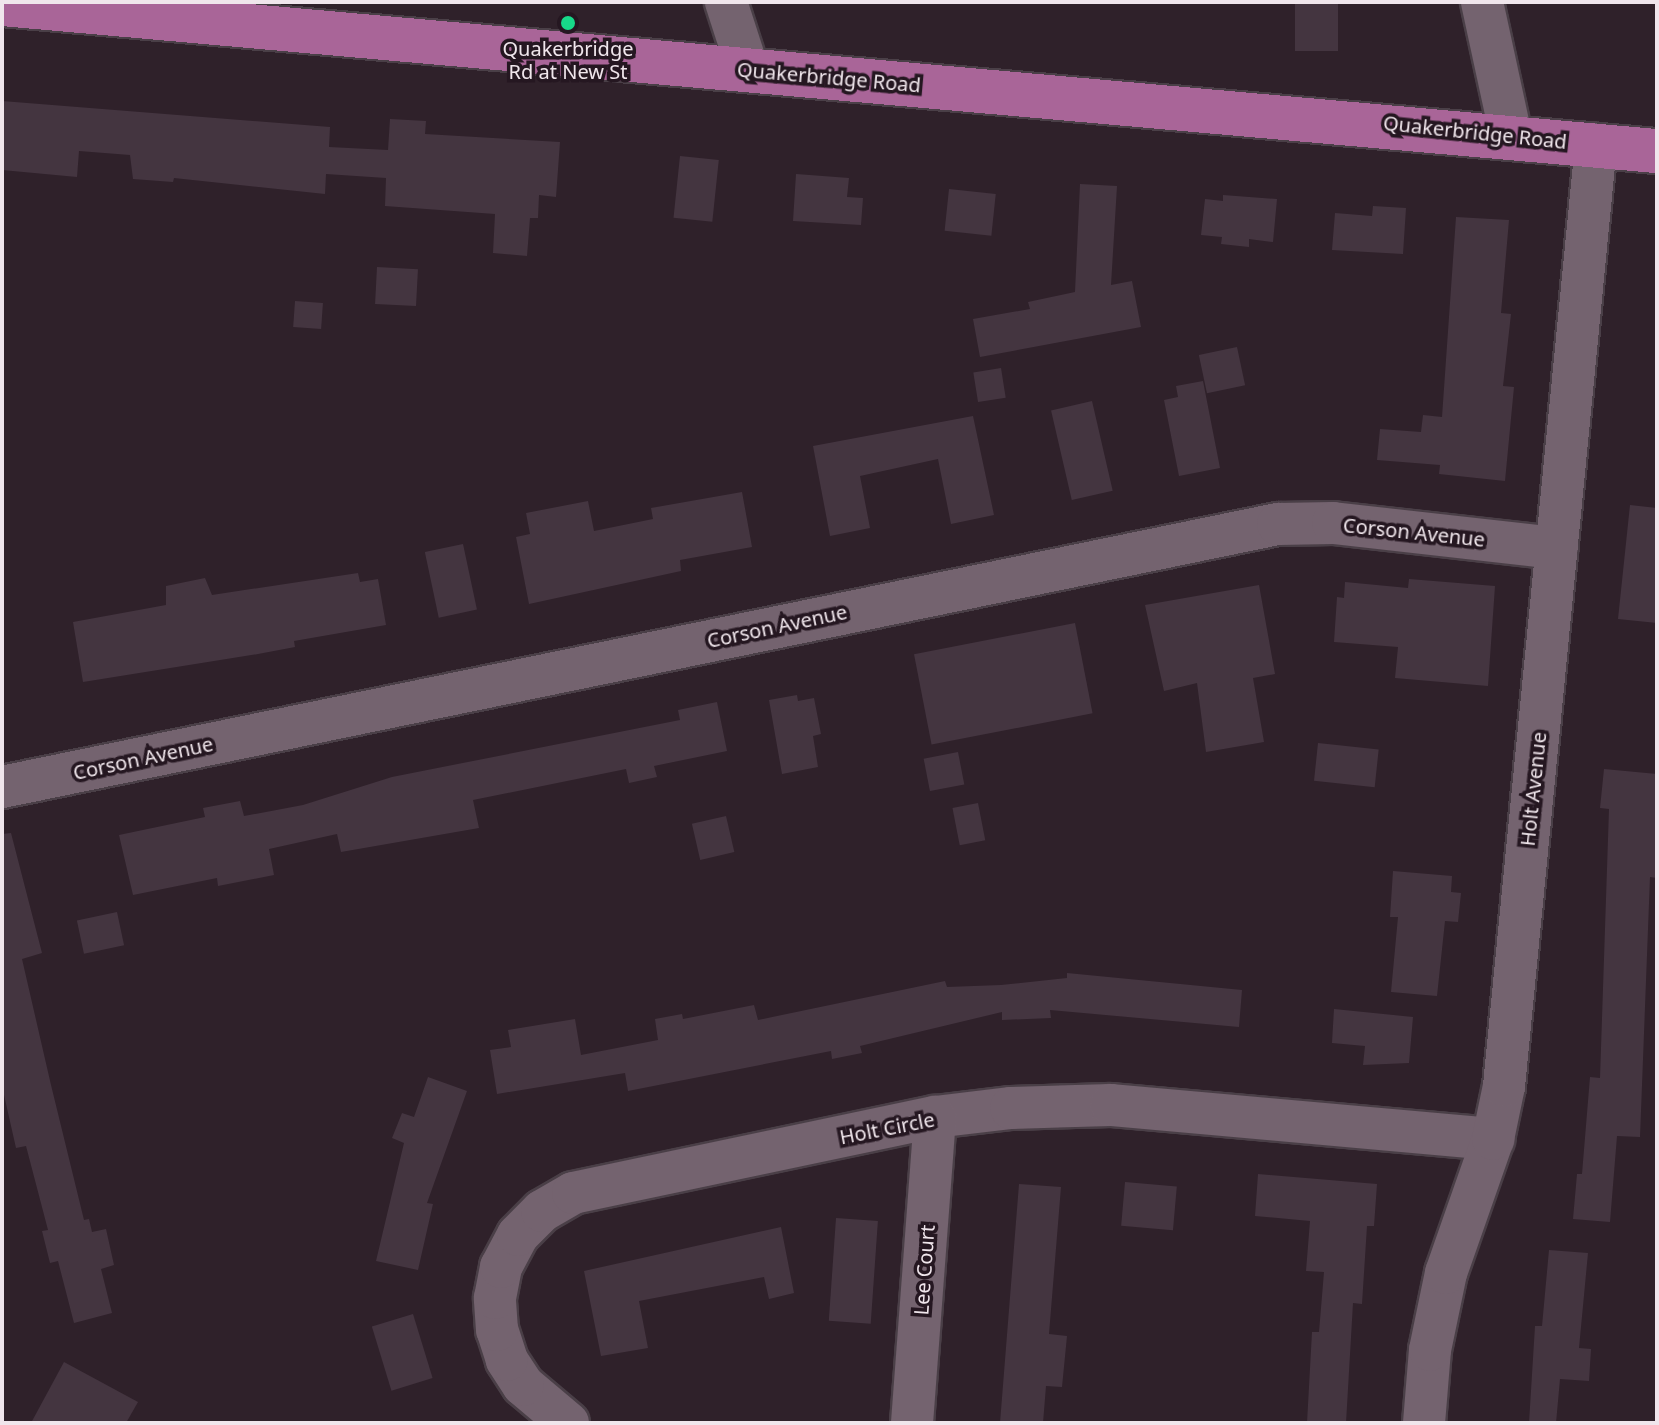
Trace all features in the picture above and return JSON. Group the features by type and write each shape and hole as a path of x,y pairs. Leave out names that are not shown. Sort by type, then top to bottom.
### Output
{"main road":[{"name":"Quakerbridge Road","path":"2,4 1657,151"}],"street":[{"path":"726,2 748,70"},
{"path":"1482,2 1511,136"},
{"name":"Holt Avenue","path":"1424,1423 1430,1350 1446,1273 1493,1139 1504,1086 1596,144"},
{"name":"Corson Avenue","path":"2,787 1278,524 1333,523 1557,548"},
{"name":"Holt Circle","path":"568,1423 523,1385 507,1360 497,1330 501,1267 518,1235 542,1211 593,1188 935,1117 1011,1108 1111,1105 1493,1139"},
{"name":"Lee Court","path":"912,1423 935,1117"}],"building":[{"path":"1295,2 1338,2 1338,51 1295,51"},
{"path":"2,101 330,127 329,147 388,150 390,119 426,121 425,134 560,142 556,197 539,195 538,218 530,218 527,256 493,253 495,214 385,206 386,178 326,174 325,194 174,178 173,182 133,179 130,155 79,151 77,177 2,170"},
{"path":"680,156 719,160 712,222 674,218"},
{"path":"796,174 849,178 847,197 863,198 861,225 793,221"},
{"path":"1080,184 1117,186 1111,285 1132,281 1141,327 980,357 973,319 1030,309 1028,302 1075,292"},
{"path":"949,189 996,194 991,236 945,231"},
{"path":"1223,195 1277,199 1273,242 1249,239 1249,247 1221,244 1222,237 1201,235 1205,199 1223,201"},
{"path":"1373,206 1406,208 1403,254 1332,250 1335,213 1372,216"},
{"path":"1456,217 1509,220 1501,313 1511,314 1503,386 1514,387 1505,481 1439,474 1440,465 1377,460 1380,429 1421,432 1423,415 1442,417"},
{"path":"377,267 418,269 416,306 375,304"},
{"path":"295,301 323,303 321,329 293,327"},
{"path":"1237,347 1245,385 1207,393 1199,355"},
{"path":"1001,368 1006,398 978,402 973,372"},
{"path":"1203,381 1220,468 1179,476 1164,400 1178,397 1176,386"},
{"path":"1092,401 1113,491 1072,500 1051,410"},
{"path":"973,416 994,515 951,524 938,459 860,476 870,528 830,536 813,446"},
{"path":"742,492 752,547 680,560 681,571 529,604 516,537 530,534 526,513 588,501 594,531 653,519 651,508"},
{"path":"1630,505 1657,508 1657,623 1618,619"},
{"path":"463,544 477,610 439,618 425,552"},
{"path":"358,573 360,582 378,579 386,625 294,641 295,647 258,654 83,682 73,622 166,605 166,586 205,578 212,595"},
{"path":"1409,579 1495,586 1488,686 1395,678 1398,647 1334,642 1337,597 1344,598 1345,582 1408,588"},
{"path":"1259,585 1275,674 1253,678 1264,742 1206,752 1197,683 1164,691 1145,605"},
{"path":"1075,623 1093,713 932,745 914,654"},
{"path":"797,695 798,701 814,698 821,734 813,736 818,767 782,774 769,700"},
{"path":"717,702 727,751 654,766 657,777 629,783 626,769 473,800 479,828 341,852 337,834 269,849 274,875 218,886 217,878 133,895 119,835 205,817 203,808 240,801 244,816 303,805 392,777 680,720 678,710"},
{"path":"1318,743 1379,749 1375,787 1314,781"},
{"path":"958,752 964,784 930,791 924,759"},
{"path":"1604,769 1657,774 1657,878 1650,877 1640,1137 1617,1136 1610,1222 1573,1219 1577,1174 1582,1174 1590,1077 1600,1078 1609,809 1600,808"},
{"path":"978,803 985,840 960,845 952,808"},
{"path":"726,816 734,852 700,860 692,824"},
{"path":"11,833 42,953 22,959 51,1085 84,1220 89,1219 92,1232 106,1229 114,1265 101,1269 112,1313 74,1323 58,1261 50,1263 42,1231 48,1230 26,1146 16,1148 2,1086 2,834"},
{"path":"1393,871 1452,876 1451,892 1461,893 1458,922 1445,921 1437,996 1391,992 1398,917 1390,917"},
{"path":"117,912 124,945 84,954 77,921"},
{"path":"1067,973 1242,990 1239,1027 1050,1010 1051,1018 1002,1020 1002,1012 860,1046 862,1053 832,1059 831,1051 628,1091 625,1073 497,1094 490,1050 511,1047 508,1030 575,1019 581,1055 658,1040 655,1019 682,1014 683,1019 754,1005 758,1020 945,981 947,987 1001,985 1067,978"},
{"path":"1334,1009 1413,1017 1409,1063 1363,1065 1365,1046 1332,1043"},
{"path":"428,1077 467,1091 427,1203 433,1204 418,1270 376,1261 404,1143 392,1138 402,1113 414,1117"},
{"path":"1258,1174 1377,1184 1374,1226 1367,1226 1362,1304 1353,1303 1346,1423 1307,1423 1312,1332 1319,1332 1324,1272 1306,1271 1310,1221 1255,1216"},
{"path":"1125,1182 1177,1187 1173,1230 1121,1226"},
{"path":"1019,1184 1061,1187 1049,1334 1067,1336 1062,1387 1046,1386 1043,1423 1000,1423"},
{"path":"836,1218 878,1221 871,1324 829,1321"},
{"path":"781,1227 794,1293 769,1299 764,1277 639,1301 648,1348 601,1356 584,1271"},
{"path":"1549,1250 1588,1253 1579,1348 1591,1349 1589,1381 1560,1379 1556,1423 1529,1423 1535,1326 1542,1326"},
{"path":"413,1314 433,1378 391,1391 372,1327"},
{"path":"64,1362 138,1402 126,1423 31,1423"}],"place":[{"name":"Quakerbridge Rd at New St","path":"568,23"}]}
